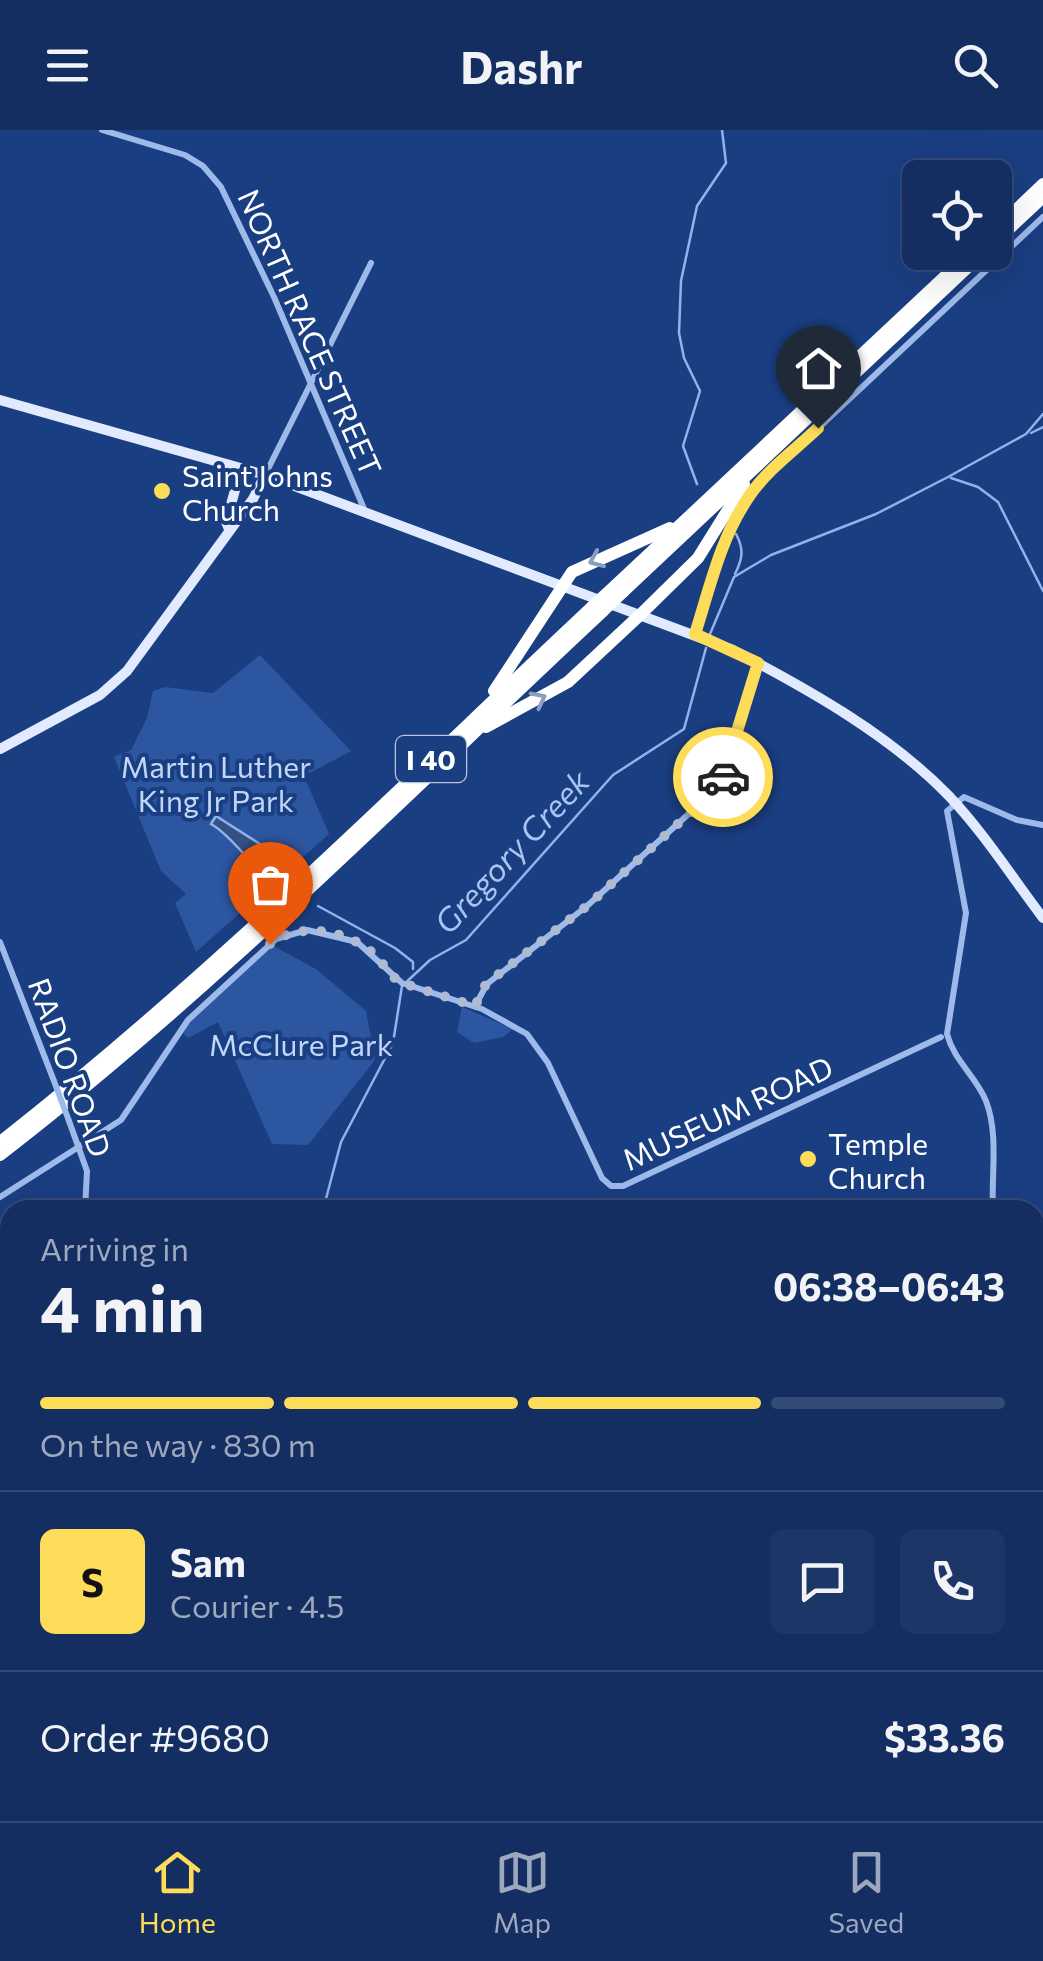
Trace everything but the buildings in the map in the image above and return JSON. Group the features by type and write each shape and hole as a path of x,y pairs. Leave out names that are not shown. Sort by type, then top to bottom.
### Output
{"highway":[{"path":"1012,214 1043,184"},
{"path":"1012,226 1043,197"},
{"name":"I 40","path":"620,588 696,510 951,270"},
{"name":"I 40","path":"0,1155 150,1035 620,588 965,270"},
{"path":"430,772 488,726 568,682 641,614 698,558 744,485 782,442"},
{"path":"460,731 507,674 562,584 583,564 660,534 696,510"},
{"name":"I 40","path":"0,1142 92,1070 193,982 460,731 598,609"}],"main road":[{"path":"0,400 265,475 366,510 695,634 758,663 892,747 954,802 1043,918"},
{"path":"229,529 226,524 241,469"},
{"path":"0,749 114,684 132,665 253,498 265,475"}],"street":[{"name":"NORTH RACE STREET","path":"102,130 185,155 213,176 249,241 366,510"},
{"path":"695,634 725,542 758,484 1043,217"},
{"path":"265,475 371,263"},
{"path":"475,1006 486,984 587,906 714,791 726,769 758,663"},
{"path":"992,1200 994,1158 988,1107 953,1051 947,1032 965,924 964,890 947,819 948,807 964,797 1018,820 1043,825"},
{"name":"MUSEUM ROAD","path":"0,1197 110,1129 131,1110 188,1020 286,934 316,931 357,942 405,984 475,1006 521,1030 538,1045 602,1178 617,1187 941,1037"},
{"name":"RADIO ROAD","path":"0,942 79,1148 87,1174 85,1200"}],"green space":[{"name":"Martin Luther King Jr Park","path":"260,655 351,751 304,776 329,834 196,952 175,903 186,894 161,871 114,757 131,750 147,718 153,691 165,687 213,693"},
{"name":"McClure Park","path":"270,944 316,969 366,1011 375,1060 308,1145 272,1144 218,1022 188,1038 180,1030"},
{"path":"462,1007 513,1029 503,1037 474,1043 457,1032"}],"shaded area":[{"path":"216,816 277,855 278,866 268,874 261,870 211,824"}],"waterway":[{"path":"697,484 683,446 700,391 684,358 679,333 681,281 697,206 726,163 722,130"},
{"name":"Gregory Creek","path":"710,634 734,577 771,555 876,514 948,477 1026,434 1043,414"},
{"path":"1031,433 1043,427"},
{"path":"951,478 978,487 998,502 1043,591"},
{"path":"735,574 742,554 736,534"},
{"name":"Gregory Creek","path":"326,1200 341,1142 393,1043 402,986 430,960 466,940 613,775 684,729 706,648"},
{"path":"318,906 395,948 413,962 413,969"}],"way so far":[{"path":"270,944 296,931 340,936 371,951 392,977 402,983 475,1006 486,984 587,906 710,795 723,777"}],"place":[{"name":"Saint Johns Church","path":"162,491"},
{"name":"Temple Church","path":"808,1159"}],"route":[{"path":"723,777 758,663 695,634 725,542 742,507 758,484 818,428"}]}
